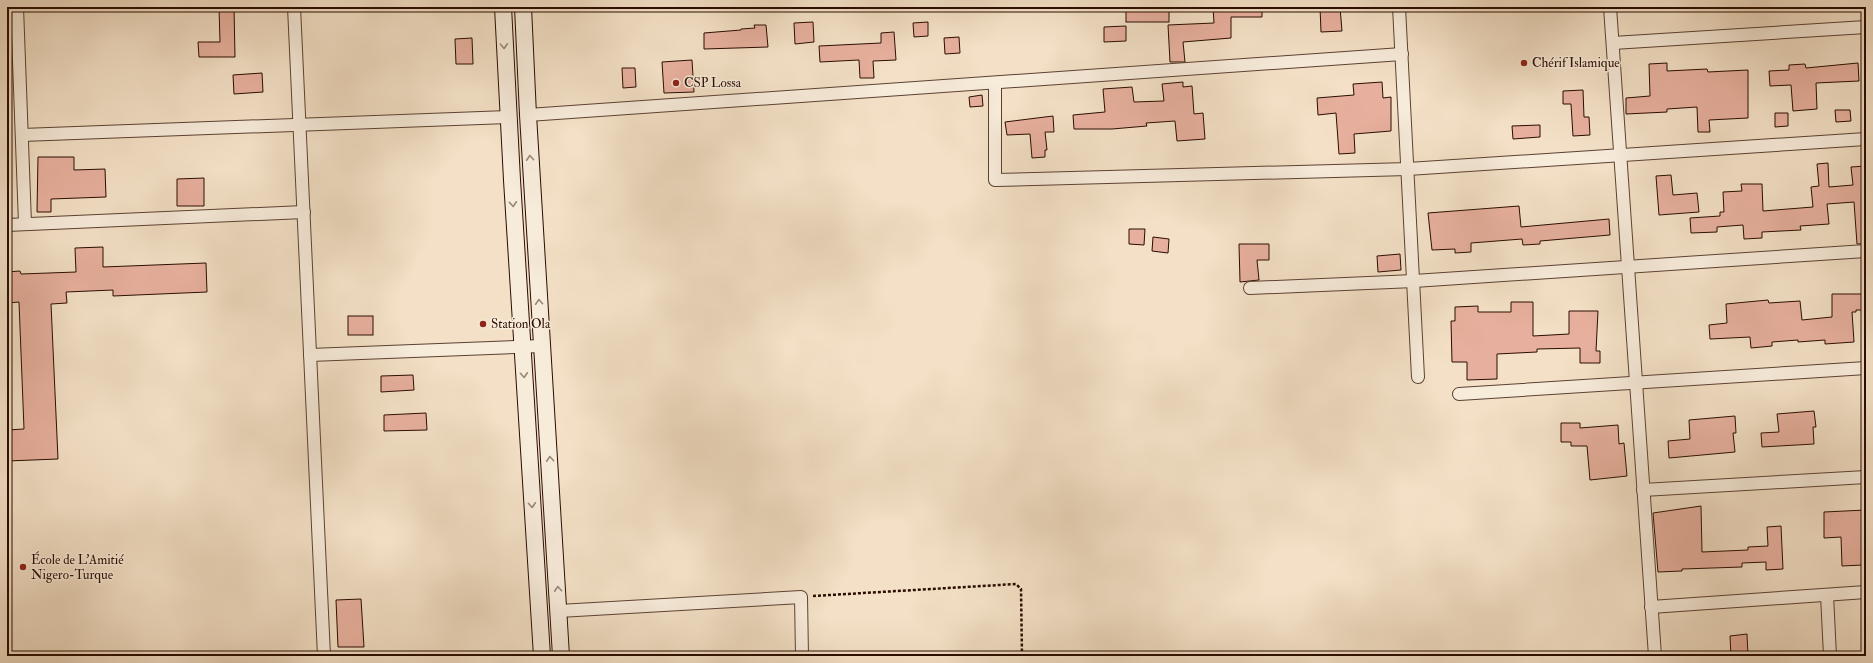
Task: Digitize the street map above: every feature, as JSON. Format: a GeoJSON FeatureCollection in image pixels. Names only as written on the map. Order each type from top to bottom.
{"type":"FeatureCollection","features":[{"type":"Feature","properties":{"kind":"main road"},"geometry":{"type":"LineString","coordinates":[[503,7],[508,117],[542,656]]}},
{"type":"Feature","properties":{"kind":"main road"},"geometry":{"type":"LineString","coordinates":[[522,7],[561,656]]}},
{"type":"Feature","properties":{"kind":"main road"},"geometry":{"type":"LineString","coordinates":[[512,180],[532,178]]}},
{"type":"Feature","properties":{"kind":"street"},"geometry":{"type":"LineString","coordinates":[[17,7],[25,224]]}},
{"type":"Feature","properties":{"kind":"street"},"geometry":{"type":"LineString","coordinates":[[294,7],[324,656]]}},
{"type":"Feature","properties":{"kind":"street"},"geometry":{"type":"LineString","coordinates":[[1399,7],[1418,377]]}},
{"type":"Feature","properties":{"kind":"street"},"geometry":{"type":"LineString","coordinates":[[1610,7],[1655,656]]}},
{"type":"Feature","properties":{"kind":"street"},"geometry":{"type":"LineString","coordinates":[[1613,43],[1866,27]]}},
{"type":"Feature","properties":{"kind":"street"},"geometry":{"type":"LineString","coordinates":[[528,115],[1402,54]]}},
{"type":"Feature","properties":{"kind":"street"},"geometry":{"type":"LineString","coordinates":[[995,83],[995,180],[1408,169],[1866,139]]}},
{"type":"Feature","properties":{"kind":"street"},"geometry":{"type":"LineString","coordinates":[[22,135],[508,117]]}},
{"type":"Feature","properties":{"kind":"street"},"geometry":{"type":"LineString","coordinates":[[7,224],[304,212]]}},
{"type":"Feature","properties":{"kind":"street"},"geometry":{"type":"LineString","coordinates":[[1250,288],[1414,281],[1628,268],[1866,251]]}},
{"type":"Feature","properties":{"kind":"street"},"geometry":{"type":"LineString","coordinates":[[310,355],[542,346]]}},
{"type":"Feature","properties":{"kind":"street"},"geometry":{"type":"LineString","coordinates":[[1459,394],[1866,368]]}},
{"type":"Feature","properties":{"kind":"street"},"geometry":{"type":"LineString","coordinates":[[1643,490],[1866,477]]}},
{"type":"Feature","properties":{"kind":"street"},"geometry":{"type":"LineString","coordinates":[[1651,607],[1866,592]]}},
{"type":"Feature","properties":{"kind":"street"},"geometry":{"type":"LineString","coordinates":[[1827,595],[1830,656]]}},
{"type":"Feature","properties":{"kind":"street"},"geometry":{"type":"LineString","coordinates":[[559,611],[801,597],[802,656]]}},
{"type":"Feature","properties":{"kind":"path"},"geometry":{"type":"LineString","coordinates":[[801,597],[1016,584],[1021,589],[1022,656]]}},
{"type":"Feature","properties":{"kind":"building"},"geometry":{"type":"Polygon","coordinates":[[[219,7],[234,7],[235,57],[199,57],[198,42],[220,42],[219,7]]]}},
{"type":"Feature","properties":{"kind":"building"},"geometry":{"type":"Polygon","coordinates":[[[1126,7],[1169,7],[1169,22],[1126,22],[1126,7]]]}},
{"type":"Feature","properties":{"kind":"building"},"geometry":{"type":"Polygon","coordinates":[[[1213,7],[1262,7],[1262,17],[1231,17],[1231,38],[1183,42],[1185,62],[1170,62],[1168,25],[1214,23],[1213,7]]]}},
{"type":"Feature","properties":{"kind":"building"},"geometry":{"type":"Polygon","coordinates":[[[1320,7],[1340,7],[1342,31],[1321,32],[1320,7]]]}},
{"type":"Feature","properties":{"kind":"building"},"geometry":{"type":"Polygon","coordinates":[[[813,22],[814,42],[795,44],[794,23],[813,22]]]}},
{"type":"Feature","properties":{"kind":"building"},"geometry":{"type":"Polygon","coordinates":[[[928,22],[928,36],[914,37],[913,23],[928,22]]]}},
{"type":"Feature","properties":{"kind":"building"},"geometry":{"type":"Polygon","coordinates":[[[754,25],[766,25],[768,47],[704,49],[704,33],[755,28],[754,25]]]}},
{"type":"Feature","properties":{"kind":"building"},"geometry":{"type":"Polygon","coordinates":[[[1126,26],[1126,41],[1104,42],[1104,27],[1126,26]]]}},
{"type":"Feature","properties":{"kind":"building"},"geometry":{"type":"Polygon","coordinates":[[[894,32],[896,60],[873,61],[874,78],[860,78],[859,60],[820,62],[819,46],[881,43],[881,33],[894,32]]]}},
{"type":"Feature","properties":{"kind":"building"},"geometry":{"type":"Polygon","coordinates":[[[959,37],[960,53],[945,54],[944,38],[959,37]]]}},
{"type":"Feature","properties":{"kind":"building"},"geometry":{"type":"Polygon","coordinates":[[[472,38],[473,64],[456,64],[455,39],[472,38]]]}},
{"type":"Feature","properties":{"kind":"building"},"geometry":{"type":"Polygon","coordinates":[[[692,60],[694,92],[664,93],[662,62],[692,60]]]}},
{"type":"Feature","properties":{"kind":"building"},"geometry":{"type":"Polygon","coordinates":[[[1667,63],[1667,71],[1707,69],[1708,72],[1748,70],[1748,118],[1709,120],[1710,132],[1698,132],[1697,107],[1667,109],[1667,112],[1626,114],[1626,98],[1650,96],[1649,64],[1667,63]]]}},
{"type":"Feature","properties":{"kind":"building"},"geometry":{"type":"Polygon","coordinates":[[[1858,63],[1859,81],[1816,83],[1817,109],[1793,111],[1791,85],[1770,86],[1769,71],[1789,70],[1789,65],[1805,64],[1806,68],[1858,63]]]}},
{"type":"Feature","properties":{"kind":"building"},"geometry":{"type":"Polygon","coordinates":[[[622,68],[635,68],[636,87],[623,88],[622,68]]]}},
{"type":"Feature","properties":{"kind":"building"},"geometry":{"type":"Polygon","coordinates":[[[262,73],[263,92],[234,94],[233,75],[262,73]]]}},
{"type":"Feature","properties":{"kind":"building"},"geometry":{"type":"Polygon","coordinates":[[[1183,82],[1183,87],[1192,86],[1194,114],[1203,113],[1205,139],[1177,141],[1175,121],[1146,123],[1147,126],[1112,129],[1074,129],[1073,115],[1105,112],[1103,89],[1132,87],[1134,102],[1164,101],[1162,84],[1183,82]]]}},
{"type":"Feature","properties":{"kind":"building"},"geometry":{"type":"Polygon","coordinates":[[[1382,82],[1383,98],[1391,97],[1391,131],[1354,134],[1355,153],[1339,154],[1336,113],[1318,115],[1317,98],[1354,95],[1353,84],[1382,82]]]}},
{"type":"Feature","properties":{"kind":"building"},"geometry":{"type":"Polygon","coordinates":[[[1583,90],[1584,117],[1589,117],[1590,135],[1573,136],[1571,104],[1563,104],[1563,91],[1583,90]]]}},
{"type":"Feature","properties":{"kind":"building"},"geometry":{"type":"Polygon","coordinates":[[[982,95],[983,106],[970,107],[969,97],[982,95]]]}},
{"type":"Feature","properties":{"kind":"building"},"geometry":{"type":"Polygon","coordinates":[[[1835,110],[1850,110],[1851,121],[1836,122],[1835,110]]]}},
{"type":"Feature","properties":{"kind":"building"},"geometry":{"type":"Polygon","coordinates":[[[1775,113],[1788,113],[1788,126],[1775,127],[1775,113]]]}},
{"type":"Feature","properties":{"kind":"building"},"geometry":{"type":"Polygon","coordinates":[[[1053,116],[1054,132],[1045,132],[1047,150],[1045,150],[1045,157],[1032,158],[1030,134],[1007,135],[1005,122],[1053,116]]]}},
{"type":"Feature","properties":{"kind":"building"},"geometry":{"type":"Polygon","coordinates":[[[1540,125],[1540,137],[1513,139],[1512,126],[1540,125]]]}},
{"type":"Feature","properties":{"kind":"building"},"geometry":{"type":"Polygon","coordinates":[[[38,157],[74,157],[74,170],[105,169],[106,197],[51,199],[51,212],[37,212],[38,157]]]}},
{"type":"Feature","properties":{"kind":"building"},"geometry":{"type":"Polygon","coordinates":[[[1828,163],[1829,187],[1853,185],[1851,167],[1866,166],[1866,244],[1857,244],[1854,202],[1827,204],[1829,224],[1800,226],[1801,230],[1762,232],[1762,238],[1744,239],[1743,225],[1717,227],[1717,232],[1691,233],[1690,218],[1720,216],[1720,212],[1724,212],[1723,192],[1742,191],[1741,184],[1762,184],[1763,211],[1813,207],[1811,187],[1819,186],[1817,164],[1828,163]]]}},
{"type":"Feature","properties":{"kind":"building"},"geometry":{"type":"Polygon","coordinates":[[[1671,175],[1673,195],[1697,193],[1699,212],[1659,215],[1656,176],[1671,175]]]}},
{"type":"Feature","properties":{"kind":"building"},"geometry":{"type":"Polygon","coordinates":[[[204,178],[204,206],[177,206],[177,179],[204,178]]]}},
{"type":"Feature","properties":{"kind":"building"},"geometry":{"type":"Polygon","coordinates":[[[1519,206],[1521,227],[1609,219],[1610,235],[1540,241],[1540,244],[1523,245],[1522,239],[1471,243],[1471,252],[1455,253],[1455,249],[1432,250],[1428,213],[1519,206]]]}},
{"type":"Feature","properties":{"kind":"building"},"geometry":{"type":"Polygon","coordinates":[[[1129,229],[1145,229],[1144,245],[1129,244],[1129,229]]]}},
{"type":"Feature","properties":{"kind":"building"},"geometry":{"type":"Polygon","coordinates":[[[1153,237],[1169,239],[1168,253],[1152,251],[1153,237]]]}},
{"type":"Feature","properties":{"kind":"building"},"geometry":{"type":"Polygon","coordinates":[[[1239,244],[1269,244],[1269,260],[1257,260],[1259,280],[1240,282],[1239,244]]]}},
{"type":"Feature","properties":{"kind":"building"},"geometry":{"type":"Polygon","coordinates":[[[103,247],[103,267],[206,263],[207,292],[113,296],[113,290],[66,292],[67,303],[51,304],[58,459],[7,461],[7,430],[24,429],[19,302],[7,303],[7,272],[20,271],[21,274],[76,272],[75,248],[103,247]]]}},
{"type":"Feature","properties":{"kind":"building"},"geometry":{"type":"Polygon","coordinates":[[[1400,254],[1401,270],[1378,272],[1377,256],[1400,254]]]}},
{"type":"Feature","properties":{"kind":"building"},"geometry":{"type":"Polygon","coordinates":[[[1832,294],[1866,294],[1866,310],[1856,310],[1856,312],[1852,312],[1854,342],[1825,344],[1825,340],[1798,342],[1798,340],[1772,342],[1772,346],[1751,348],[1750,337],[1710,339],[1709,325],[1727,323],[1726,304],[1768,300],[1769,303],[1800,301],[1802,320],[1832,317],[1832,294]]]}},
{"type":"Feature","properties":{"kind":"building"},"geometry":{"type":"Polygon","coordinates":[[[1511,302],[1533,302],[1533,336],[1569,334],[1569,311],[1598,311],[1596,351],[1600,351],[1600,363],[1580,363],[1580,348],[1537,349],[1537,352],[1497,354],[1497,379],[1467,380],[1467,362],[1452,362],[1451,321],[1455,321],[1455,307],[1478,306],[1478,312],[1511,312],[1511,302]]]}},
{"type":"Feature","properties":{"kind":"building"},"geometry":{"type":"Polygon","coordinates":[[[348,316],[373,316],[373,335],[348,335],[348,316]]]}},
{"type":"Feature","properties":{"kind":"building"},"geometry":{"type":"Polygon","coordinates":[[[413,375],[414,390],[381,392],[381,376],[413,375]]]}},
{"type":"Feature","properties":{"kind":"building"},"geometry":{"type":"Polygon","coordinates":[[[1814,411],[1816,427],[1813,427],[1814,444],[1762,447],[1761,433],[1779,432],[1777,414],[1814,411]]]}},
{"type":"Feature","properties":{"kind":"building"},"geometry":{"type":"Polygon","coordinates":[[[426,413],[427,430],[384,431],[384,415],[426,413]]]}},
{"type":"Feature","properties":{"kind":"building"},"geometry":{"type":"Polygon","coordinates":[[[1735,416],[1736,433],[1733,433],[1735,452],[1669,458],[1668,441],[1690,439],[1689,420],[1735,416]]]}},
{"type":"Feature","properties":{"kind":"building"},"geometry":{"type":"Polygon","coordinates":[[[1561,423],[1580,423],[1580,428],[1618,425],[1619,444],[1624,443],[1627,476],[1590,480],[1587,446],[1571,446],[1571,442],[1561,442],[1561,423]]]}},
{"type":"Feature","properties":{"kind":"building"},"geometry":{"type":"Polygon","coordinates":[[[1701,506],[1702,552],[1748,550],[1748,547],[1768,546],[1767,527],[1781,526],[1783,569],[1766,570],[1766,562],[1742,563],[1742,567],[1682,569],[1682,571],[1658,572],[1653,513],[1701,506]]]}},
{"type":"Feature","properties":{"kind":"building"},"geometry":{"type":"Polygon","coordinates":[[[1866,510],[1866,534],[1862,534],[1863,565],[1842,566],[1841,537],[1824,538],[1824,512],[1866,510]]]}},
{"type":"Feature","properties":{"kind":"building"},"geometry":{"type":"Polygon","coordinates":[[[361,599],[364,647],[338,647],[336,600],[361,599]]]}},
{"type":"Feature","properties":{"kind":"building"},"geometry":{"type":"Polygon","coordinates":[[[1747,634],[1748,656],[1731,656],[1730,636],[1747,634]]]}},
{"type":"Feature","properties":{"kind":"place","name":"Chérif Islamique"},"geometry":{"type":"Point","coordinates":[1524,63]}},
{"type":"Feature","properties":{"kind":"place","name":"CSP Lossa"},"geometry":{"type":"Point","coordinates":[676,83]}},
{"type":"Feature","properties":{"kind":"place","name":"Station Ola"},"geometry":{"type":"Point","coordinates":[483,324]}},
{"type":"Feature","properties":{"kind":"place","name":"École de L'Amitié Nigero-Turque"},"geometry":{"type":"Point","coordinates":[23,567]}}]}
